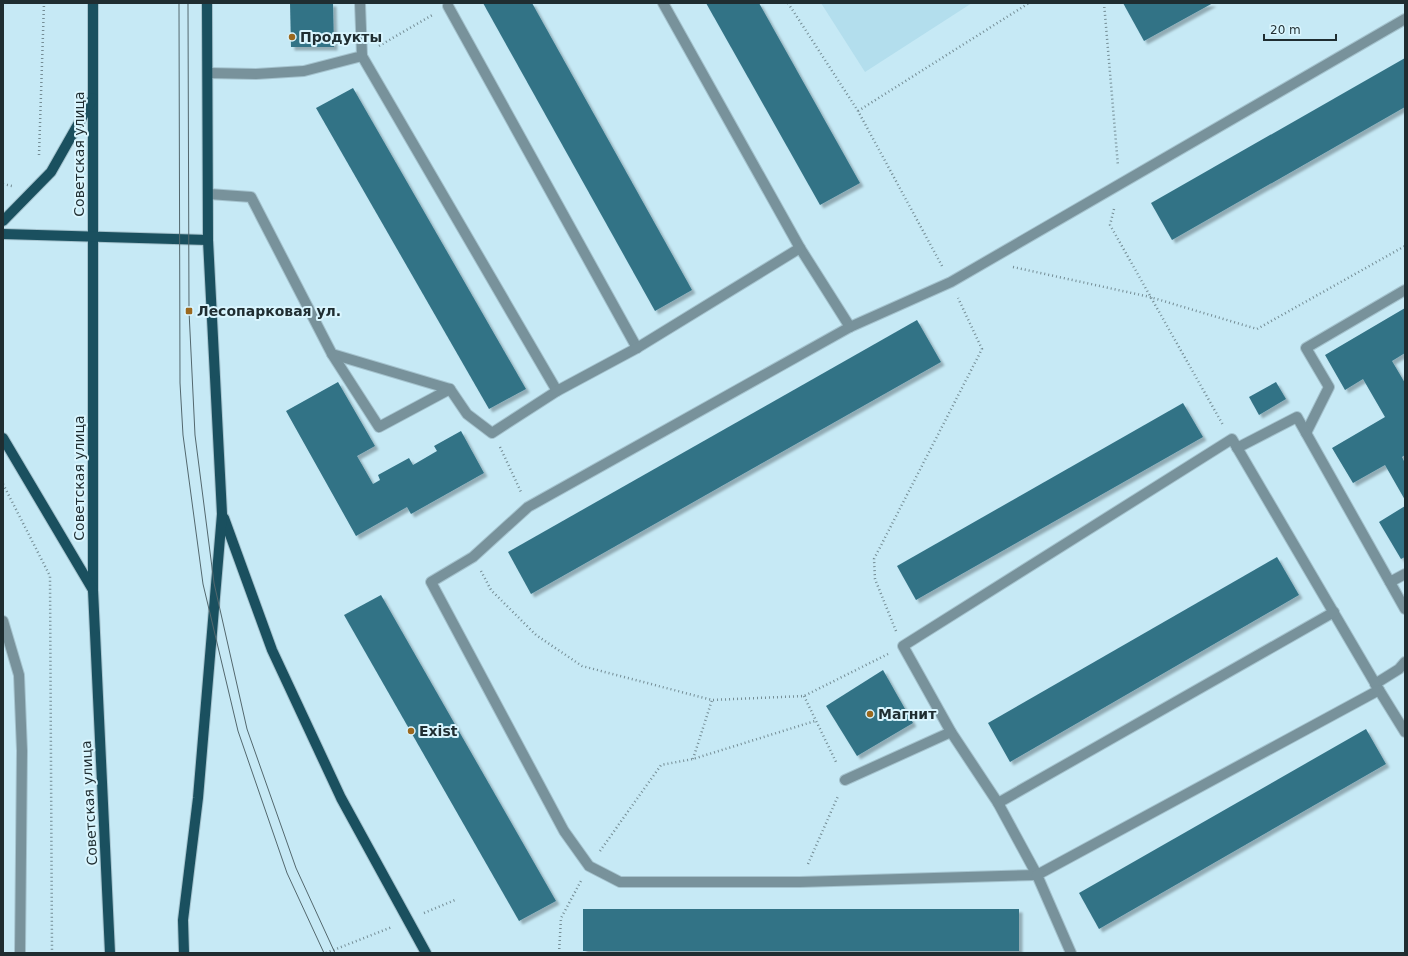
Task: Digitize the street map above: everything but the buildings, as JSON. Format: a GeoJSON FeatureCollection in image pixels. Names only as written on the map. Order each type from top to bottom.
{"type":"FeatureCollection","features":[{"type":"Feature","properties":{"kind":"main road","name":"Советская улица"},"geometry":{"type":"LineString","coordinates":[[93,3],[93,590],[110,953]]}},
{"type":"Feature","properties":{"kind":"main road"},"geometry":{"type":"LineString","coordinates":[[184,953],[183,920],[198,798],[222,514],[208,240],[207,3]]}},
{"type":"Feature","properties":{"kind":"main road"},"geometry":{"type":"LineString","coordinates":[[3,221],[51,172],[94,98]]}},
{"type":"Feature","properties":{"kind":"main road"},"geometry":{"type":"LineString","coordinates":[[3,234],[93,235],[208,240]]}},
{"type":"Feature","properties":{"kind":"main road"},"geometry":{"type":"LineString","coordinates":[[3,438],[93,590]]}},
{"type":"Feature","properties":{"kind":"main road"},"geometry":{"type":"LineString","coordinates":[[222,514],[276,657],[341,798],[426,953]]}},
{"type":"Feature","properties":{"kind":"street"},"geometry":{"type":"LineString","coordinates":[[360,3],[362,56],[557,391]]}},
{"type":"Feature","properties":{"kind":"street"},"geometry":{"type":"LineString","coordinates":[[663,3],[800,248],[850,327]]}},
{"type":"Feature","properties":{"kind":"street"},"geometry":{"type":"LineString","coordinates":[[448,6],[637,348]]}},
{"type":"Feature","properties":{"kind":"street"},"geometry":{"type":"LineString","coordinates":[[1405,18],[951,282],[850,327],[528,507],[473,557],[431,582],[564,831],[589,866],[620,882],[800,882],[1037,875],[1377,687],[1399,669],[1405,662]]}},
{"type":"Feature","properties":{"kind":"street"},"geometry":{"type":"LineString","coordinates":[[208,73],[256,74],[304,71],[362,56]]}},
{"type":"Feature","properties":{"kind":"street"},"geometry":{"type":"LineString","coordinates":[[209,194],[251,197],[332,354],[380,427],[450,389]]}},
{"type":"Feature","properties":{"kind":"street"},"geometry":{"type":"LineString","coordinates":[[332,354],[450,389],[467,414],[492,433],[557,391],[637,348],[800,248]]}},
{"type":"Feature","properties":{"kind":"street"},"geometry":{"type":"LineString","coordinates":[[1306,433],[1329,387],[1306,348],[1405,290]]}},
{"type":"Feature","properties":{"kind":"street"},"geometry":{"type":"LineString","coordinates":[[1071,953],[1037,875],[998,803],[951,732],[903,646],[1234,444],[1297,417],[1405,608]]}},
{"type":"Feature","properties":{"kind":"street"},"geometry":{"type":"LineString","coordinates":[[1234,444],[1405,732]]}},
{"type":"Feature","properties":{"kind":"street"},"geometry":{"type":"LineString","coordinates":[[1390,582],[1405,574]]}},
{"type":"Feature","properties":{"kind":"street"},"geometry":{"type":"LineString","coordinates":[[998,803],[1334,612]]}},
{"type":"Feature","properties":{"kind":"street"},"geometry":{"type":"LineString","coordinates":[[3,621],[19,675],[22,750],[20,953]]}},
{"type":"Feature","properties":{"kind":"street"},"geometry":{"type":"LineString","coordinates":[[845,780],[951,732]]}},
{"type":"Feature","properties":{"kind":"path"},"geometry":{"type":"LineString","coordinates":[[39,157],[44,3]]}},
{"type":"Feature","properties":{"kind":"path"},"geometry":{"type":"LineString","coordinates":[[473,557],[490,590],[536,635],[582,666],[712,700],[804,696],[903,646],[875,579],[874,559],[982,349],[951,282],[858,111],[788,3]]}},
{"type":"Feature","properties":{"kind":"path"},"geometry":{"type":"LineString","coordinates":[[858,111],[1029,3]]}},
{"type":"Feature","properties":{"kind":"path"},"geometry":{"type":"LineString","coordinates":[[1104,3],[1120,184],[1110,225],[1234,444]]}},
{"type":"Feature","properties":{"kind":"path"},"geometry":{"type":"LineString","coordinates":[[362,56],[448,6]]}},
{"type":"Feature","properties":{"kind":"path"},"geometry":{"type":"LineString","coordinates":[[987,261],[1150,296],[1257,328],[1405,246]]}},
{"type":"Feature","properties":{"kind":"path"},"geometry":{"type":"LineString","coordinates":[[492,433],[528,507]]}},
{"type":"Feature","properties":{"kind":"path"},"geometry":{"type":"LineString","coordinates":[[3,484],[50,576],[52,953]]}},
{"type":"Feature","properties":{"kind":"path"},"geometry":{"type":"LineString","coordinates":[[800,882],[845,780],[804,696]]}},
{"type":"Feature","properties":{"kind":"path"},"geometry":{"type":"LineString","coordinates":[[692,759],[712,700]]}},
{"type":"Feature","properties":{"kind":"path"},"geometry":{"type":"LineString","coordinates":[[559,953],[561,918],[589,866],[661,765],[692,759],[815,721]]}},
{"type":"Feature","properties":{"kind":"shaded area"},"geometry":{"type":"Polygon","coordinates":[[[821,3],[972,3],[865,72],[821,3]]]}},
{"type":"Feature","properties":{"kind":"tram line"},"geometry":{"type":"LineString","coordinates":[[179,3],[180,383],[183,435],[203,584],[238,731],[287,873],[324,953]]}},
{"type":"Feature","properties":{"kind":"tram line"},"geometry":{"type":"LineString","coordinates":[[188,3],[189,311],[195,435],[214,583],[247,729],[296,868],[335,953]]}},
{"type":"Feature","properties":{"kind":"place","name":"Продукты"},"geometry":{"type":"Point","coordinates":[292,37]}},
{"type":"Feature","properties":{"kind":"place","name":"Лесопарковая ул."},"geometry":{"type":"Point","coordinates":[189,311]}},
{"type":"Feature","properties":{"kind":"place","name":"Магнит"},"geometry":{"type":"Point","coordinates":[870,714]}},
{"type":"Feature","properties":{"kind":"place","name":"Exist"},"geometry":{"type":"Point","coordinates":[411,731]}}]}
